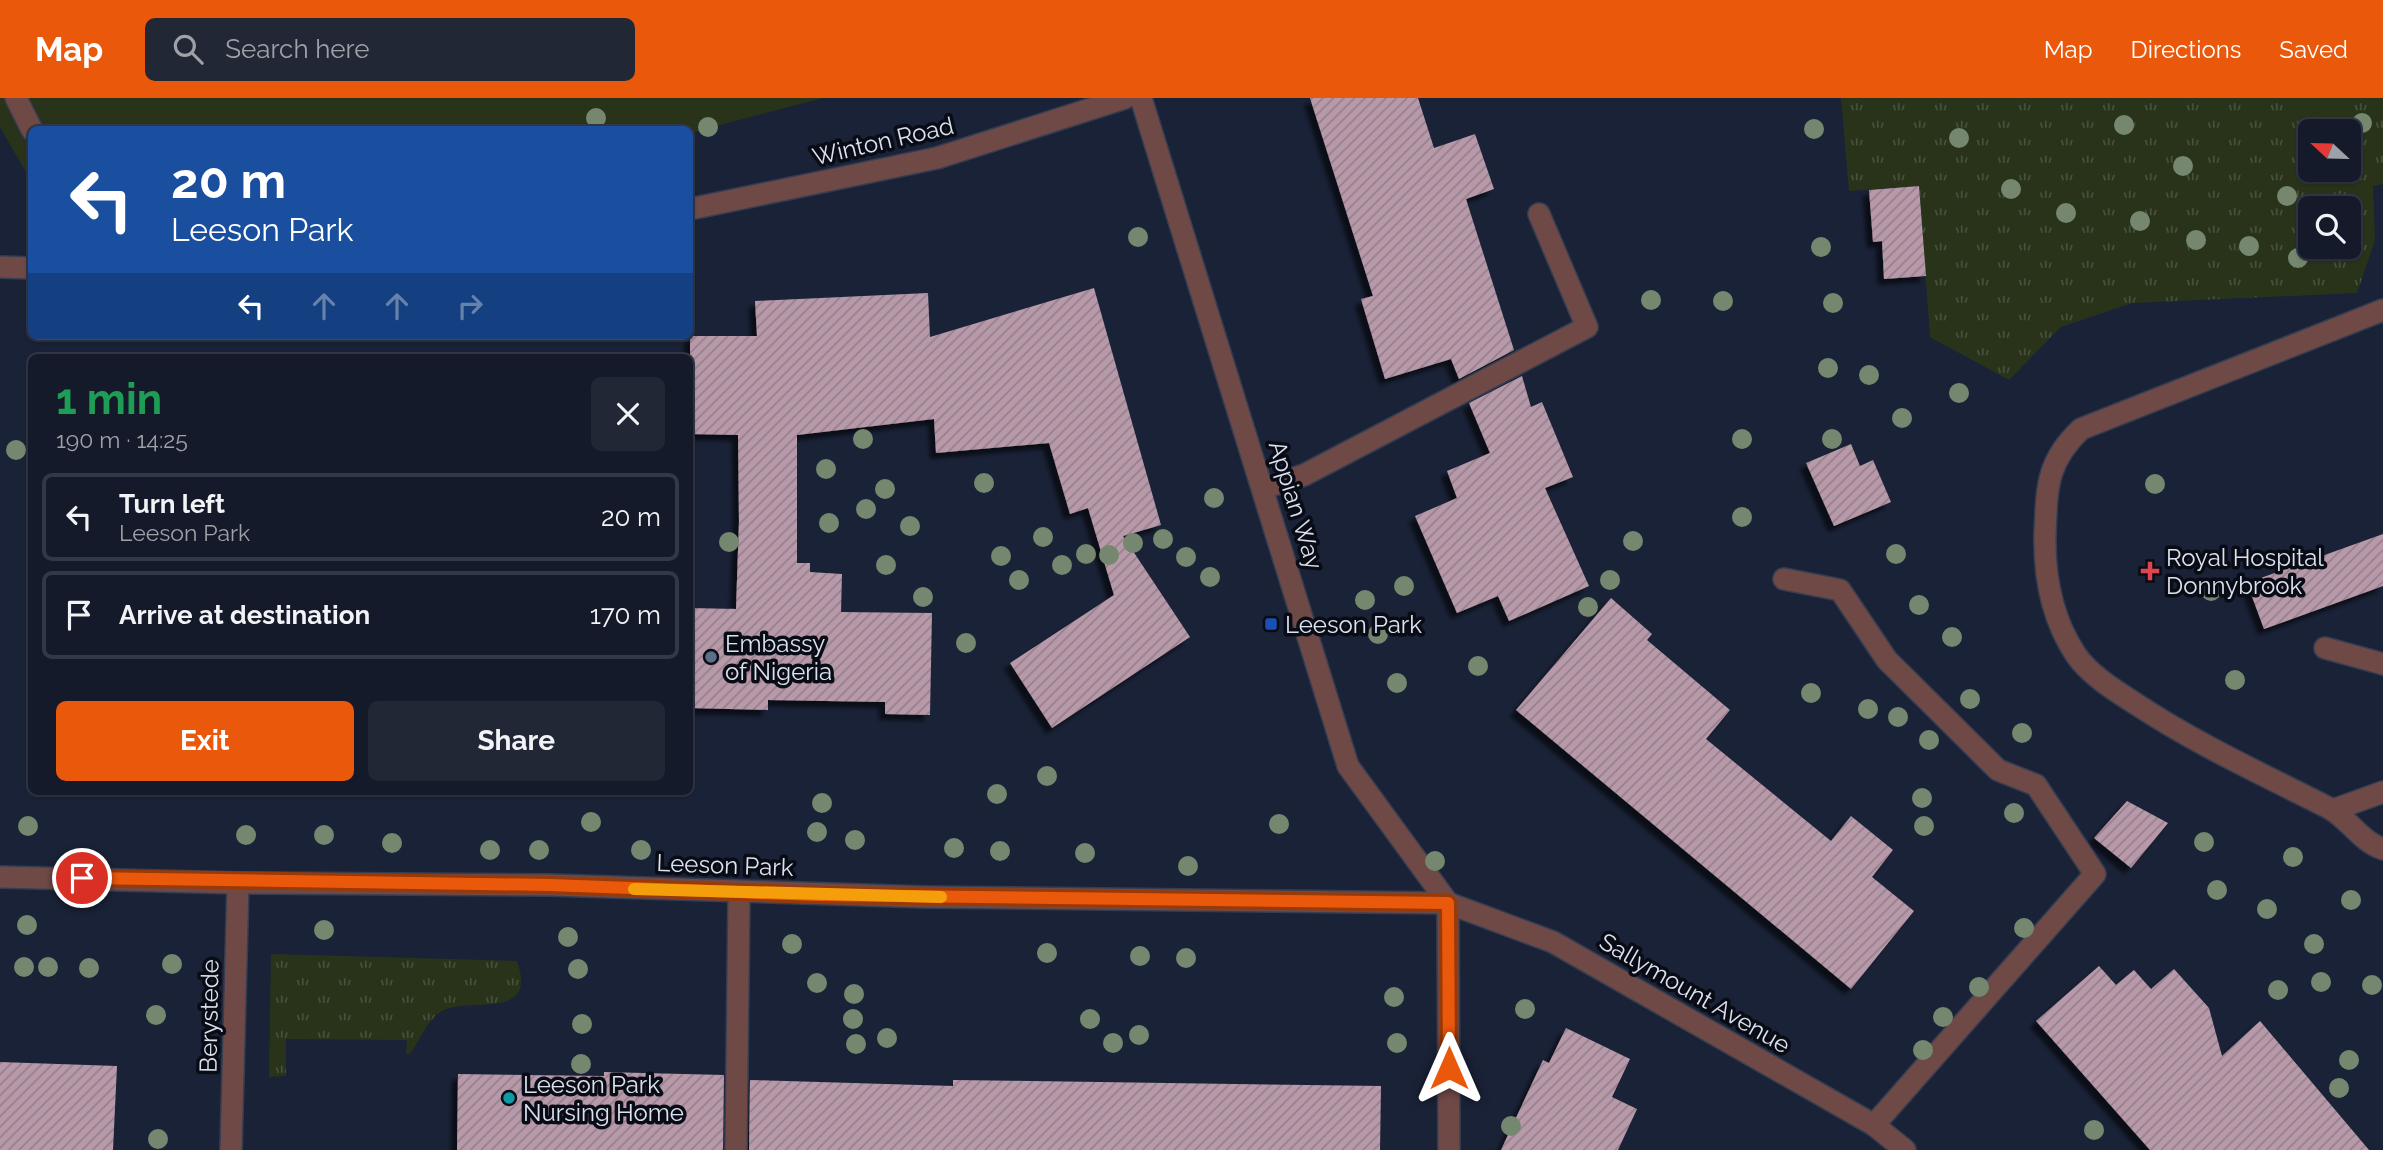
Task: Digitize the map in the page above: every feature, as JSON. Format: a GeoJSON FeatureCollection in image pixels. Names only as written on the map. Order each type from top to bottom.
{"type":"FeatureCollection","features":[{"type":"Feature","properties":{"kind":"street"},"geometry":{"type":"LineString","coordinates":[[16,98],[30,126]]}},
{"type":"Feature","properties":{"kind":"street","name":"Winton Road"},"geometry":{"type":"LineString","coordinates":[[693,208],[937,158],[1125,98]]}},
{"type":"Feature","properties":{"kind":"street","name":"Appian Way"},"geometry":{"type":"LineString","coordinates":[[1141,98],[1348,766],[1448,903]]}},
{"type":"Feature","properties":{"kind":"street"},"geometry":{"type":"LineString","coordinates":[[1264,488],[1304,475],[1587,327],[1539,214]]}},
{"type":"Feature","properties":{"kind":"street"},"geometry":{"type":"LineString","coordinates":[[0,267],[28,268]]}},
{"type":"Feature","properties":{"kind":"street"},"geometry":{"type":"LineString","coordinates":[[2383,310],[2081,429],[2062,447],[2052,468],[2046,506],[2045,550],[2049,594],[2061,629],[2078,658],[2112,688],[2162,722],[2236,764],[2333,810],[2370,844],[2383,849]]}},
{"type":"Feature","properties":{"kind":"street"},"geometry":{"type":"LineString","coordinates":[[1784,579],[1840,590],[1887,660],[1998,770],[2036,785],[2095,874],[1874,1125]]}},
{"type":"Feature","properties":{"kind":"street"},"geometry":{"type":"LineString","coordinates":[[2325,648],[2383,664]]}},
{"type":"Feature","properties":{"kind":"street"},"geometry":{"type":"LineString","coordinates":[[2333,810],[2383,792]]}},
{"type":"Feature","properties":{"kind":"street","name":"Leeson Park"},"geometry":{"type":"LineString","coordinates":[[0,877],[238,883],[550,885],[739,893],[1448,903]]}},
{"type":"Feature","properties":{"kind":"street","name":"Berystede"},"geometry":{"type":"LineString","coordinates":[[231,1150],[238,883]]}},
{"type":"Feature","properties":{"kind":"street"},"geometry":{"type":"LineString","coordinates":[[736,1150],[739,893]]}},
{"type":"Feature","properties":{"kind":"street"},"geometry":{"type":"LineString","coordinates":[[1448,903],[1449,1150]]}},
{"type":"Feature","properties":{"kind":"street","name":"Sallymount Avenue"},"geometry":{"type":"LineString","coordinates":[[1448,903],[1553,942],[1874,1125],[1905,1150]]}},
{"type":"Feature","properties":{"kind":"green space"},"geometry":{"type":"Polygon","coordinates":[[[0,98],[823,98],[693,132],[693,126],[28,126],[28,176],[0,127],[0,98]]]}},
{"type":"Feature","properties":{"kind":"green space"},"geometry":{"type":"Polygon","coordinates":[[[1841,98],[2383,98],[2383,184],[2373,186],[2375,240],[2357,293],[2132,303],[2061,327],[2009,380],[1930,337],[1919,186],[1849,191],[1841,98]]]}},
{"type":"Feature","properties":{"kind":"green space"},"geometry":{"type":"Polygon","coordinates":[[[2308,98],[2356,98],[2314,114],[2308,98]]]}},
{"type":"Feature","properties":{"kind":"green space"},"geometry":{"type":"Polygon","coordinates":[[[271,954],[517,961],[521,980],[518,992],[511,999],[499,1003],[456,1007],[438,1013],[410,1054],[406,1054],[407,1040],[286,1039],[286,1076],[269,1077],[271,954]]]}},
{"type":"Feature","properties":{"kind":"building"},"geometry":{"type":"Polygon","coordinates":[[[1310,98],[1418,98],[1434,148],[1475,134],[1494,189],[1466,199],[1514,350],[1459,379],[1451,359],[1385,379],[1361,299],[1373,296],[1310,98]]]}},
{"type":"Feature","properties":{"kind":"building"},"geometry":{"type":"Polygon","coordinates":[[[1919,186],[1926,276],[1884,279],[1882,241],[1873,242],[1869,190],[1919,186]]]}},
{"type":"Feature","properties":{"kind":"building"},"geometry":{"type":"Polygon","coordinates":[[[1094,288],[1161,525],[1123,536],[1190,637],[1052,728],[1010,663],[1114,595],[1088,508],[1070,514],[1049,443],[936,453],[934,419],[797,435],[797,563],[810,563],[810,572],[842,574],[841,612],[932,613],[930,715],[885,714],[885,702],[768,700],[768,710],[693,708],[693,608],[736,609],[739,521],[738,435],[693,434],[693,354],[690,354],[690,340],[693,340],[693,336],[757,336],[755,301],[928,293],[930,337],[1094,288]]]}},
{"type":"Feature","properties":{"kind":"building"},"geometry":{"type":"Polygon","coordinates":[[[1522,376],[1531,407],[1542,402],[1573,477],[1545,488],[1589,586],[1509,621],[1498,596],[1457,613],[1415,516],[1457,498],[1447,471],[1490,453],[1469,403],[1522,376]]]}},
{"type":"Feature","properties":{"kind":"building"},"geometry":{"type":"Polygon","coordinates":[[[1851,444],[1860,466],[1873,460],[1891,502],[1834,526],[1806,463],[1851,444]]]}},
{"type":"Feature","properties":{"kind":"building"},"geometry":{"type":"Polygon","coordinates":[[[2383,534],[2383,586],[2264,629],[2247,583],[2383,534]]]}},
{"type":"Feature","properties":{"kind":"building"},"geometry":{"type":"Polygon","coordinates":[[[1611,598],[1652,634],[1647,640],[1730,710],[1706,739],[1831,841],[1851,816],[1893,850],[1872,877],[1914,911],[1851,989],[1516,710],[1611,598]]]}},
{"type":"Feature","properties":{"kind":"building"},"geometry":{"type":"Polygon","coordinates":[[[2127,801],[2168,823],[2131,868],[2094,838],[2127,801]]]}},
{"type":"Feature","properties":{"kind":"building"},"geometry":{"type":"Polygon","coordinates":[[[2099,966],[2116,985],[2134,970],[2151,989],[2174,969],[2209,1008],[2222,1056],[2260,1021],[2369,1150],[2150,1150],[2036,1021],[2099,966]]]}},
{"type":"Feature","properties":{"kind":"building"},"geometry":{"type":"Polygon","coordinates":[[[1566,1028],[1630,1059],[1612,1097],[1637,1109],[1618,1150],[1501,1150],[1543,1060],[1549,1063],[1566,1028]]]}},
{"type":"Feature","properties":{"kind":"building"},"geometry":{"type":"Polygon","coordinates":[[[0,1062],[117,1066],[113,1150],[0,1150],[0,1062]]]}},
{"type":"Feature","properties":{"kind":"building"},"geometry":{"type":"Polygon","coordinates":[[[604,1072],[724,1075],[723,1150],[457,1150],[458,1074],[604,1076],[604,1072]]]}},
{"type":"Feature","properties":{"kind":"building"},"geometry":{"type":"Polygon","coordinates":[[[750,1080],[953,1086],[953,1080],[1381,1086],[1380,1150],[749,1150],[750,1080]]]}},
{"type":"Feature","properties":{"kind":"slow traffic"},"geometry":{"type":"LineString","coordinates":[[634,889],[941,897]]}},
{"type":"Feature","properties":{"kind":"place","name":"Royal Hospital Donnybrook"},"geometry":{"type":"Point","coordinates":[2150,571]}},
{"type":"Feature","properties":{"kind":"place","name":"Leeson Park"},"geometry":{"type":"Point","coordinates":[1271,624]}},
{"type":"Feature","properties":{"kind":"place","name":"Embassy of Nigeria"},"geometry":{"type":"Point","coordinates":[711,657]}},
{"type":"Feature","properties":{"kind":"place","name":"Leeson Park Nursing Home"},"geometry":{"type":"Point","coordinates":[509,1098]}},
{"type":"Feature","properties":{"kind":"route"},"geometry":{"type":"LineString","coordinates":[[82,878],[238,883],[550,885],[819,895],[1448,903],[1449,1068]]}}]}
